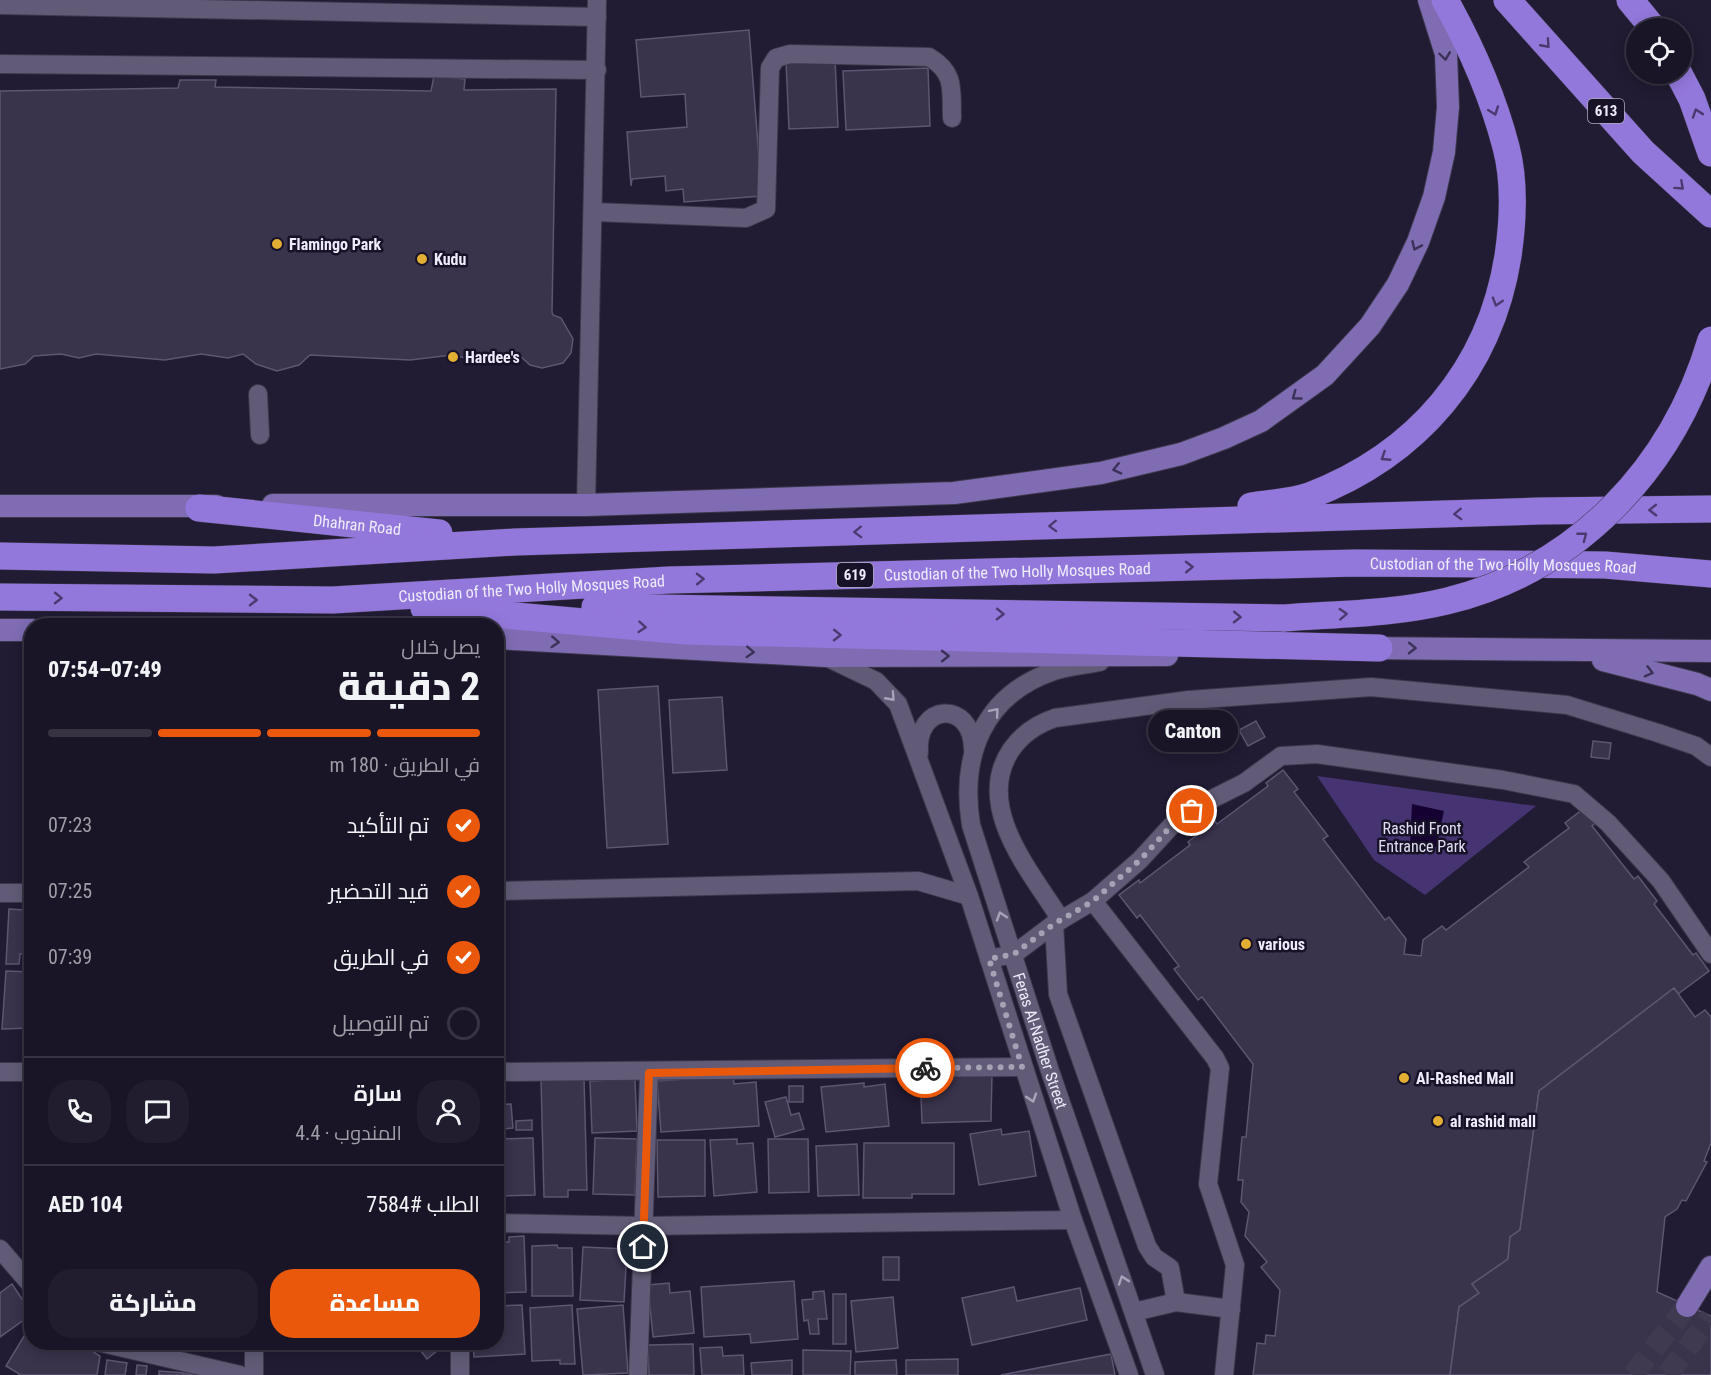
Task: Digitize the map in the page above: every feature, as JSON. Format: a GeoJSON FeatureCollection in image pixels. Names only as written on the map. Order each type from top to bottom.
{"type":"FeatureCollection","features":[{"type":"Feature","properties":{"kind":"highway"},"geometry":{"type":"LineString","coordinates":[[1085,525],[1223,511],[1307,497],[1359,473],[1396,449],[1433,415],[1464,376],[1484,340],[1502,286],[1512,230],[1511,194],[1507,148],[1483,81],[1445,0]]}},
{"type":"Feature","properties":{"kind":"highway","name":"613"},"geometry":{"type":"LineString","coordinates":[[1508,0],[1643,152],[1711,214]]}},
{"type":"Feature","properties":{"kind":"highway"},"geometry":{"type":"LineString","coordinates":[[1630,0],[1645,18]]}},
{"type":"Feature","properties":{"kind":"highway"},"geometry":{"type":"LineString","coordinates":[[1684,84],[1692,99],[1711,153]]}},
{"type":"Feature","properties":{"kind":"highway"},"geometry":{"type":"LineString","coordinates":[[333,600],[850,613],[1284,618],[1399,611],[1446,602],[1488,590],[1552,558],[1609,514],[1648,468],[1686,408],[1711,340]]}},
{"type":"Feature","properties":{"kind":"highway","name":"Dhahran Road"},"geometry":{"type":"LineString","coordinates":[[199,508],[515,542]]}},
{"type":"Feature","properties":{"kind":"highway"},"geometry":{"type":"LineString","coordinates":[[0,556],[214,560],[515,542],[1515,512],[1711,509]]}},
{"type":"Feature","properties":{"kind":"highway","name":"Custodian of the Two Holly Mosques Road"},"geometry":{"type":"LineString","coordinates":[[0,597],[333,600],[669,580],[1356,563],[1605,566],[1711,574]]}},
{"type":"Feature","properties":{"kind":"highway"},"geometry":{"type":"LineString","coordinates":[[333,600],[686,631],[1379,648]]}},
{"type":"Feature","properties":{"kind":"main road"},"geometry":{"type":"LineString","coordinates":[[0,506],[199,508],[229,505],[586,505],[954,493],[1112,470],[1181,454],[1261,421],[1325,375],[1370,326],[1398,284],[1418,243],[1434,197],[1444,152],[1448,107],[1446,54],[1429,0]]}},
{"type":"Feature","properties":{"kind":"main road"},"geometry":{"type":"LineString","coordinates":[[0,630],[24,630]]}},
{"type":"Feature","properties":{"kind":"main road"},"geometry":{"type":"LineString","coordinates":[[504,639],[825,656],[1130,656],[1379,648],[1572,652],[1711,651]]}},
{"type":"Feature","properties":{"kind":"main road"},"geometry":{"type":"LineString","coordinates":[[1572,652],[1697,684],[1711,690]]}},
{"type":"Feature","properties":{"kind":"main road"},"geometry":{"type":"LineString","coordinates":[[1687,1306],[1711,1267]]}},
{"type":"Feature","properties":{"kind":"street"},"geometry":{"type":"LineString","coordinates":[[0,5],[597,9],[586,505]]}},
{"type":"Feature","properties":{"kind":"street"},"geometry":{"type":"LineString","coordinates":[[594,212],[746,218],[766,209],[770,68],[776,58],[790,54],[929,57],[941,64],[950,76],[952,118]]}},
{"type":"Feature","properties":{"kind":"street"},"geometry":{"type":"LineString","coordinates":[[0,64],[597,70]]}},
{"type":"Feature","properties":{"kind":"street"},"geometry":{"type":"LineString","coordinates":[[258,394],[261,435]]}},
{"type":"Feature","properties":{"kind":"street","name":"Feras Al-Nadher Street"},"geometry":{"type":"LineString","coordinates":[[825,656],[876,681],[898,704],[969,896],[1073,1220],[1129,1375]]}},
{"type":"Feature","properties":{"kind":"street","name":"Feras Al-Nadher Street"},"geometry":{"type":"LineString","coordinates":[[1130,656],[1055,670],[1015,691],[982,728],[973,749],[967,781],[971,825],[1050,1071],[1155,1375]]}},
{"type":"Feature","properties":{"kind":"street"},"geometry":{"type":"LineString","coordinates":[[1176,1302],[1170,1268],[1154,1257],[1147,1246],[1058,994],[1058,922],[1007,832],[999,795],[1004,761],[1015,745],[1040,723],[1055,718],[1189,700],[1371,687],[1567,705],[1696,746],[1711,757]]}},
{"type":"Feature","properties":{"kind":"street"},"geometry":{"type":"LineString","coordinates":[[919,757],[919,732],[924,723],[942,714],[952,714],[964,719],[973,736],[973,749]]}},
{"type":"Feature","properties":{"kind":"street"},"geometry":{"type":"LineString","coordinates":[[989,959],[1014,954],[1058,922],[1093,901],[1140,860],[1173,824],[1212,799],[1244,783],[1281,756],[1317,754],[1503,780],[1574,794],[1608,823],[1661,881],[1711,954]]}},
{"type":"Feature","properties":{"kind":"street"},"geometry":{"type":"LineString","coordinates":[[504,891],[918,881],[969,896]]}},
{"type":"Feature","properties":{"kind":"street"},"geometry":{"type":"LineString","coordinates":[[0,893],[24,892]]}},
{"type":"Feature","properties":{"kind":"street"},"geometry":{"type":"LineString","coordinates":[[1093,901],[1218,1063],[1220,1074],[1208,1184],[1234,1265],[1224,1375]]}},
{"type":"Feature","properties":{"kind":"street"},"geometry":{"type":"LineString","coordinates":[[504,1072],[649,1073],[1022,1067]]}},
{"type":"Feature","properties":{"kind":"street"},"geometry":{"type":"LineString","coordinates":[[0,1072],[24,1072]]}},
{"type":"Feature","properties":{"kind":"street"},"geometry":{"type":"LineString","coordinates":[[638,1375],[649,1073]]}},
{"type":"Feature","properties":{"kind":"street"},"geometry":{"type":"LineString","coordinates":[[504,1223],[643,1226],[1073,1220]]}},
{"type":"Feature","properties":{"kind":"street"},"geometry":{"type":"LineString","coordinates":[[0,1250],[24,1277]]}},
{"type":"Feature","properties":{"kind":"street"},"geometry":{"type":"LineString","coordinates":[[1134,1312],[1176,1302],[1231,1309]]}},
{"type":"Feature","properties":{"kind":"street"},"geometry":{"type":"LineString","coordinates":[[132,1350],[240,1375]]}},
{"type":"Feature","properties":{"kind":"street"},"geometry":{"type":"LineString","coordinates":[[254,1350],[254,1375]]}},
{"type":"Feature","properties":{"kind":"street"},"geometry":{"type":"LineString","coordinates":[[460,1350],[460,1375]]}},
{"type":"Feature","properties":{"kind":"green space","name":"Rashid Front Entrance Park"},"geometry":{"type":"Polygon","coordinates":[[[1317,776],[1536,806],[1425,895],[1374,860],[1317,776]]]}},
{"type":"Feature","properties":{"kind":"shaded area"},"geometry":{"type":"Polygon","coordinates":[[[1412,804],[1444,811],[1436,847],[1410,845],[1412,804]]]}},
{"type":"Feature","properties":{"kind":"building"},"geometry":{"type":"Polygon","coordinates":[[[749,30],[762,196],[684,202],[683,189],[666,191],[665,176],[632,179],[631,186],[627,132],[687,127],[685,94],[641,97],[636,40],[749,30]]]}},
{"type":"Feature","properties":{"kind":"building"},"geometry":{"type":"Polygon","coordinates":[[[835,59],[838,127],[789,129],[786,61],[835,59]]]}},
{"type":"Feature","properties":{"kind":"building"},"geometry":{"type":"Polygon","coordinates":[[[928,68],[930,126],[846,130],[843,71],[928,68]]]}},
{"type":"Feature","properties":{"kind":"building","name":"Flamingo Park"},"geometry":{"type":"Polygon","coordinates":[[[434,76],[465,79],[464,90],[556,89],[552,312],[553,315],[561,318],[573,339],[571,353],[563,363],[542,368],[530,365],[520,356],[484,355],[470,359],[452,355],[410,360],[310,355],[299,365],[277,371],[256,364],[243,354],[228,358],[201,354],[165,360],[96,354],[79,358],[61,354],[34,356],[25,364],[0,369],[0,91],[178,88],[180,80],[216,80],[215,87],[431,91],[434,76]]]}},
{"type":"Feature","properties":{"kind":"building"},"geometry":{"type":"Polygon","coordinates":[[[658,686],[668,844],[607,848],[598,690],[658,686]]]}},
{"type":"Feature","properties":{"kind":"building"},"geometry":{"type":"Polygon","coordinates":[[[722,697],[727,770],[673,773],[669,700],[722,697]]]}},
{"type":"Feature","properties":{"kind":"building"},"geometry":{"type":"Polygon","coordinates":[[[1256,721],[1265,737],[1248,746],[1239,730],[1256,721]]]}},
{"type":"Feature","properties":{"kind":"building"},"geometry":{"type":"Polygon","coordinates":[[[1593,741],[1611,743],[1609,759],[1591,757],[1593,741]]]}},
{"type":"Feature","properties":{"kind":"building","name":"Al-Rashed Mall"},"geometry":{"type":"Polygon","coordinates":[[[1283,770],[1298,789],[1294,792],[1328,836],[1323,839],[1385,920],[1389,917],[1406,939],[1404,954],[1421,956],[1423,940],[1442,926],[1446,930],[1529,867],[1524,862],[1569,828],[1565,823],[1583,809],[1595,823],[1592,826],[1634,879],[1638,876],[1657,901],[1654,904],[1693,955],[1696,953],[1709,971],[1678,994],[1674,988],[1539,1091],[1520,1230],[1510,1237],[1508,1259],[1472,1284],[1479,1293],[1459,1307],[1450,1375],[1253,1375],[1257,1343],[1265,1344],[1266,1335],[1275,1336],[1280,1290],[1261,1267],[1267,1262],[1245,1236],[1249,1212],[1241,1202],[1243,1180],[1238,1180],[1242,1137],[1246,1137],[1253,1064],[1202,997],[1198,1000],[1174,969],[1179,966],[1140,915],[1137,918],[1119,895],[1139,880],[1140,883],[1190,845],[1188,842],[1215,821],[1217,824],[1268,786],[1266,783],[1283,770]]]}},
{"type":"Feature","properties":{"kind":"building"},"geometry":{"type":"Polygon","coordinates":[[[9,909],[24,910],[24,954],[20,954],[19,964],[6,964],[9,909]]]}},
{"type":"Feature","properties":{"kind":"building"},"geometry":{"type":"Polygon","coordinates":[[[6,971],[24,972],[24,1028],[2,1029],[6,971]]]}},
{"type":"Feature","properties":{"kind":"building"},"geometry":{"type":"Polygon","coordinates":[[[1674,988],[1695,1017],[1705,1010],[1711,1017],[1711,1143],[1704,1161],[1707,1162],[1686,1201],[1682,1200],[1677,1209],[1665,1217],[1657,1292],[1711,1316],[1711,1375],[1450,1375],[1459,1307],[1479,1293],[1472,1284],[1508,1259],[1510,1237],[1520,1230],[1539,1091],[1674,988]]]}},
{"type":"Feature","properties":{"kind":"building"},"geometry":{"type":"Polygon","coordinates":[[[992,1073],[991,1121],[922,1123],[921,1096],[916,1096],[916,1081],[927,1081],[927,1076],[992,1073]]]}},
{"type":"Feature","properties":{"kind":"building"},"geometry":{"type":"Polygon","coordinates":[[[733,1076],[734,1084],[756,1082],[759,1126],[661,1132],[657,1081],[733,1076]]]}},
{"type":"Feature","properties":{"kind":"building"},"geometry":{"type":"Polygon","coordinates":[[[584,1079],[587,1190],[568,1190],[568,1197],[544,1197],[541,1080],[584,1079]]]}},
{"type":"Feature","properties":{"kind":"building"},"geometry":{"type":"Polygon","coordinates":[[[635,1079],[637,1131],[592,1133],[590,1081],[635,1079]]]}},
{"type":"Feature","properties":{"kind":"building"},"geometry":{"type":"Polygon","coordinates":[[[864,1083],[864,1087],[885,1084],[889,1126],[826,1132],[821,1087],[864,1083]]]}},
{"type":"Feature","properties":{"kind":"building"},"geometry":{"type":"Polygon","coordinates":[[[789,1086],[803,1086],[803,1102],[789,1102],[789,1086]]]}},
{"type":"Feature","properties":{"kind":"building"},"geometry":{"type":"Polygon","coordinates":[[[786,1097],[791,1115],[799,1113],[804,1129],[775,1137],[765,1102],[786,1097]]]}},
{"type":"Feature","properties":{"kind":"building"},"geometry":{"type":"Polygon","coordinates":[[[504,1104],[511,1104],[513,1128],[504,1129],[504,1104]]]}},
{"type":"Feature","properties":{"kind":"building"},"geometry":{"type":"Polygon","coordinates":[[[532,1120],[532,1130],[516,1130],[516,1121],[532,1120]]]}},
{"type":"Feature","properties":{"kind":"building"},"geometry":{"type":"Polygon","coordinates":[[[1001,1129],[1002,1135],[1029,1131],[1036,1176],[979,1185],[970,1134],[1001,1129]]]}},
{"type":"Feature","properties":{"kind":"building"},"geometry":{"type":"Polygon","coordinates":[[[533,1138],[535,1195],[504,1196],[504,1139],[533,1138]]]}},
{"type":"Feature","properties":{"kind":"building"},"geometry":{"type":"Polygon","coordinates":[[[595,1138],[637,1139],[635,1195],[593,1194],[595,1138]]]}},
{"type":"Feature","properties":{"kind":"building"},"geometry":{"type":"Polygon","coordinates":[[[737,1139],[737,1144],[753,1143],[757,1192],[714,1196],[710,1140],[737,1139]]]}},
{"type":"Feature","properties":{"kind":"building"},"geometry":{"type":"Polygon","coordinates":[[[768,1139],[808,1139],[809,1192],[769,1193],[768,1139]]]}},
{"type":"Feature","properties":{"kind":"building"},"geometry":{"type":"Polygon","coordinates":[[[657,1140],[705,1140],[705,1196],[658,1197],[657,1140]]]}},
{"type":"Feature","properties":{"kind":"building"},"geometry":{"type":"Polygon","coordinates":[[[864,1143],[954,1143],[954,1194],[912,1194],[912,1198],[863,1198],[864,1143]]]}},
{"type":"Feature","properties":{"kind":"building"},"geometry":{"type":"Polygon","coordinates":[[[857,1144],[859,1195],[818,1196],[816,1146],[857,1144]]]}},
{"type":"Feature","properties":{"kind":"building"},"geometry":{"type":"Polygon","coordinates":[[[524,1236],[526,1292],[504,1293],[504,1242],[509,1242],[509,1237],[524,1236]]]}},
{"type":"Feature","properties":{"kind":"building"},"geometry":{"type":"Polygon","coordinates":[[[557,1245],[558,1248],[572,1248],[573,1296],[532,1296],[532,1246],[557,1245]]]}},
{"type":"Feature","properties":{"kind":"building"},"geometry":{"type":"Polygon","coordinates":[[[583,1247],[627,1249],[624,1302],[580,1300],[583,1247]]]}},
{"type":"Feature","properties":{"kind":"building"},"geometry":{"type":"Polygon","coordinates":[[[883,1257],[899,1257],[899,1280],[883,1280],[883,1257]]]}},
{"type":"Feature","properties":{"kind":"building"},"geometry":{"type":"Polygon","coordinates":[[[794,1281],[798,1339],[751,1343],[750,1334],[704,1337],[701,1287],[794,1281]]]}},
{"type":"Feature","properties":{"kind":"building"},"geometry":{"type":"Polygon","coordinates":[[[669,1283],[670,1293],[690,1291],[694,1333],[653,1337],[648,1285],[669,1283]]]}},
{"type":"Feature","properties":{"kind":"building"},"geometry":{"type":"Polygon","coordinates":[[[12,1284],[24,1302],[24,1320],[0,1337],[0,1293],[12,1284]]]}},
{"type":"Feature","properties":{"kind":"building"},"geometry":{"type":"Polygon","coordinates":[[[1014,1287],[1017,1301],[1080,1288],[1087,1320],[972,1345],[962,1298],[1014,1287]]]}},
{"type":"Feature","properties":{"kind":"building"},"geometry":{"type":"Polygon","coordinates":[[[824,1291],[827,1319],[818,1319],[819,1334],[810,1334],[808,1320],[804,1321],[802,1300],[813,1299],[813,1292],[824,1291]]]}},
{"type":"Feature","properties":{"kind":"building"},"geometry":{"type":"Polygon","coordinates":[[[833,1294],[846,1294],[846,1344],[833,1344],[833,1294]]]}},
{"type":"Feature","properties":{"kind":"building"},"geometry":{"type":"Polygon","coordinates":[[[893,1297],[898,1348],[856,1352],[851,1301],[893,1297]]]}},
{"type":"Feature","properties":{"kind":"building"},"geometry":{"type":"Polygon","coordinates":[[[522,1305],[525,1354],[474,1357],[474,1350],[504,1350],[504,1306],[522,1305]]]}},
{"type":"Feature","properties":{"kind":"building"},"geometry":{"type":"Polygon","coordinates":[[[572,1305],[575,1364],[560,1364],[560,1360],[532,1361],[530,1308],[572,1305]]]}},
{"type":"Feature","properties":{"kind":"building"},"geometry":{"type":"Polygon","coordinates":[[[623,1305],[628,1373],[583,1375],[577,1309],[623,1305]]]}},
{"type":"Feature","properties":{"kind":"building"},"geometry":{"type":"Polygon","coordinates":[[[24,1336],[24,1350],[92,1350],[100,1356],[97,1375],[21,1375],[6,1366],[24,1336]]]}},
{"type":"Feature","properties":{"kind":"building"},"geometry":{"type":"Polygon","coordinates":[[[693,1344],[694,1375],[649,1375],[648,1345],[693,1344]]]}},
{"type":"Feature","properties":{"kind":"building"},"geometry":{"type":"Polygon","coordinates":[[[722,1347],[723,1356],[743,1355],[744,1375],[702,1375],[700,1348],[722,1347]]]}},
{"type":"Feature","properties":{"kind":"building"},"geometry":{"type":"Polygon","coordinates":[[[420,1350],[438,1350],[427,1359],[420,1350]]]}},
{"type":"Feature","properties":{"kind":"building"},"geometry":{"type":"Polygon","coordinates":[[[803,1350],[851,1351],[850,1375],[803,1375],[803,1350]]]}},
{"type":"Feature","properties":{"kind":"building"},"geometry":{"type":"Polygon","coordinates":[[[1111,1354],[1115,1375],[1001,1375],[1111,1354]]]}},
{"type":"Feature","properties":{"kind":"building"},"geometry":{"type":"Polygon","coordinates":[[[958,1359],[958,1375],[906,1375],[906,1360],[958,1359]]]}},
{"type":"Feature","properties":{"kind":"building"},"geometry":{"type":"Polygon","coordinates":[[[107,1360],[127,1363],[125,1375],[105,1375],[107,1360]]]}},
{"type":"Feature","properties":{"kind":"building"},"geometry":{"type":"Polygon","coordinates":[[[792,1360],[792,1375],[752,1375],[751,1363],[792,1360]]]}},
{"type":"Feature","properties":{"kind":"building"},"geometry":{"type":"Polygon","coordinates":[[[896,1360],[897,1375],[855,1375],[855,1362],[896,1360]]]}},
{"type":"Feature","properties":{"kind":"building"},"geometry":{"type":"Polygon","coordinates":[[[137,1365],[147,1366],[146,1375],[136,1375],[137,1365]]]}},
{"type":"Feature","properties":{"kind":"building"},"geometry":{"type":"Polygon","coordinates":[[[159,1371],[197,1374],[197,1375],[159,1375],[159,1371]]]}},
{"type":"Feature","properties":{"kind":"tunnel"},"geometry":{"type":"LineString","coordinates":[[1633,1375],[1687,1306]]}},
{"type":"Feature","properties":{"kind":"tunnel"},"geometry":{"type":"LineString","coordinates":[[1667,1375],[1711,1317]]}},
{"type":"Feature","properties":{"kind":"way so far"},"geometry":{"type":"LineString","coordinates":[[925,1068],[1022,1067],[989,959],[1014,954],[1054,924],[1093,901],[1104,888],[1140,860],[1173,824],[1192,811]]}},
{"type":"Feature","properties":{"kind":"place","name":"Flamingo Park"},"geometry":{"type":"Point","coordinates":[277,244]}},
{"type":"Feature","properties":{"kind":"place","name":"Kudu"},"geometry":{"type":"Point","coordinates":[422,259]}},
{"type":"Feature","properties":{"kind":"place","name":"Hardee's"},"geometry":{"type":"Point","coordinates":[453,357]}},
{"type":"Feature","properties":{"kind":"place","name":"Canton"},"geometry":{"type":"Point","coordinates":[1192,811]}},
{"type":"Feature","properties":{"kind":"place","name":"various"},"geometry":{"type":"Point","coordinates":[1246,944]}},
{"type":"Feature","properties":{"kind":"place","name":"Al-Rashed Mall"},"geometry":{"type":"Point","coordinates":[1404,1078]}},
{"type":"Feature","properties":{"kind":"place","name":"al rashid mall"},"geometry":{"type":"Point","coordinates":[1438,1121]}},
{"type":"Feature","properties":{"kind":"route"},"geometry":{"type":"LineString","coordinates":[[643,1247],[649,1073],[925,1068]]}}]}
